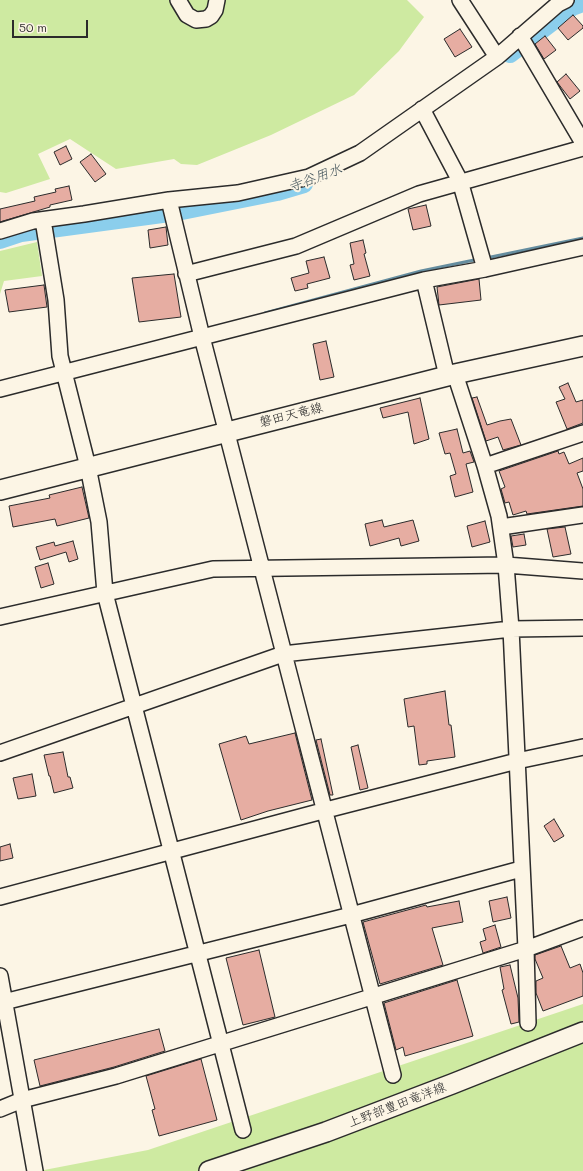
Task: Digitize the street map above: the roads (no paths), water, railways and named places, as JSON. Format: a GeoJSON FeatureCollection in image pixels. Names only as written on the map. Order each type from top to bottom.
{"type":"FeatureCollection","features":[{"type":"Feature","properties":{"kind":"main road","name":"磐田天竜線"},"geometry":{"type":"LineString","coordinates":[[0,490],[451,375],[583,346]]}},
{"type":"Feature","properties":{"kind":"main road","name":"上野部豊田竜洋線"},"geometry":{"type":"LineString","coordinates":[[210,1171],[326,1132],[583,1032]]}},
{"type":"Feature","properties":{"kind":"street"},"geometry":{"type":"LineString","coordinates":[[178,0],[187,15],[196,20],[206,19],[211,16],[215,10],[217,0]]}},
{"type":"Feature","properties":{"kind":"street"},"geometry":{"type":"LineString","coordinates":[[460,0],[497,57]]}},
{"type":"Feature","properties":{"kind":"street"},"geometry":{"type":"LineString","coordinates":[[0,231],[33,221],[169,200],[238,193],[309,177],[360,153],[497,57],[560,1]]}},
{"type":"Feature","properties":{"kind":"street"},"geometry":{"type":"LineString","coordinates":[[520,36],[583,143]]}},
{"type":"Feature","properties":{"kind":"street"},"geometry":{"type":"LineString","coordinates":[[422,109],[460,181],[485,269]]}},
{"type":"Feature","properties":{"kind":"street"},"geometry":{"type":"LineString","coordinates":[[186,274],[296,246],[419,194],[460,181],[583,148]]}},
{"type":"Feature","properties":{"kind":"street"},"geometry":{"type":"LineString","coordinates":[[169,200],[202,338],[393,1075]]}},
{"type":"Feature","properties":{"kind":"street"},"geometry":{"type":"LineString","coordinates":[[43,220],[56,300],[60,356],[88,467],[100,522],[105,593],[243,1130]]}},
{"type":"Feature","properties":{"kind":"street"},"geometry":{"type":"LineString","coordinates":[[0,389],[424,280],[485,269],[583,247]]}},
{"type":"Feature","properties":{"kind":"street"},"geometry":{"type":"LineString","coordinates":[[424,280],[451,375],[485,466],[501,527],[506,565],[511,629],[528,1023]]}},
{"type":"Feature","properties":{"kind":"street"},"geometry":{"type":"LineString","coordinates":[[485,466],[583,433]]}},
{"type":"Feature","properties":{"kind":"street"},"geometry":{"type":"LineString","coordinates":[[501,527],[583,515]]}},
{"type":"Feature","properties":{"kind":"street"},"geometry":{"type":"LineString","coordinates":[[0,617],[213,568],[506,565],[583,571]]}},
{"type":"Feature","properties":{"kind":"street"},"geometry":{"type":"LineString","coordinates":[[0,753],[284,654],[511,629],[583,628]]}},
{"type":"Feature","properties":{"kind":"street"},"geometry":{"type":"LineString","coordinates":[[0,897],[324,810],[517,761],[583,747]]}},
{"type":"Feature","properties":{"kind":"street"},"geometry":{"type":"LineString","coordinates":[[2,1002],[351,915],[522,869]]}},
{"type":"Feature","properties":{"kind":"street"},"geometry":{"type":"LineString","coordinates":[[0,1109],[22,1100],[116,1076],[526,949],[583,928]]}},
{"type":"Feature","properties":{"kind":"street"},"geometry":{"type":"LineString","coordinates":[[0,976],[2,1002],[35,1171]]}},
{"type":"Feature","properties":{"kind":"waterway","name":"寺谷用水"},"geometry":{"type":"LineString","coordinates":[[510,54],[572,7],[583,3]]}},
{"type":"Feature","properties":{"kind":"waterway","name":"寺谷用水"},"geometry":{"type":"LineString","coordinates":[[0,240],[21,233],[177,212],[277,192],[304,184]]}},
{"type":"Feature","properties":{"kind":"waterway"},"geometry":{"type":"LineString","coordinates":[[486,258],[583,238]]}},
{"type":"Feature","properties":{"kind":"waterway"},"geometry":{"type":"LineString","coordinates":[[265,313],[421,271],[479,259]]}}]}
